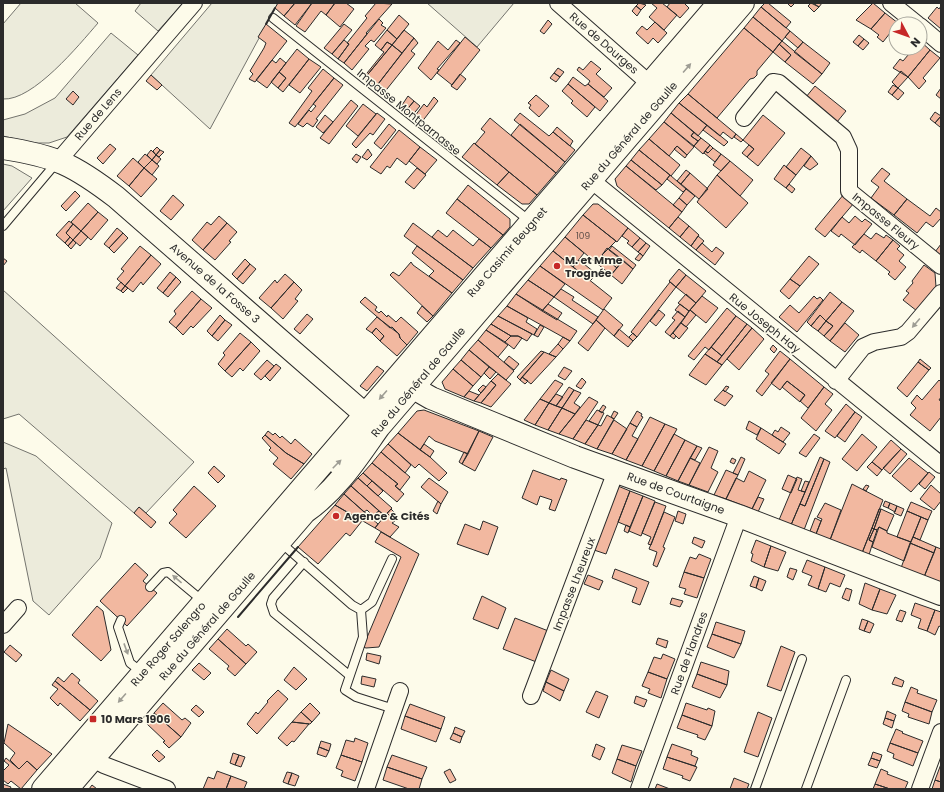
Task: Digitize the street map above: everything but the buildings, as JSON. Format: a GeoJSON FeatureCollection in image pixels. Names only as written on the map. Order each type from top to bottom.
{"type":"FeatureCollection","features":[{"type":"Feature","properties":{"kind":"main road","name":"Rue du Général de Gaulle"},"geometry":{"type":"LineString","coordinates":[[412,374],[591,180],[716,20],[743,3]]}},
{"type":"Feature","properties":{"kind":"main road","name":"Rue Casimir Beugnet"},"geometry":{"type":"LineString","coordinates":[[297,502],[412,374],[413,357],[446,322],[650,84],[716,20]]}},
{"type":"Feature","properties":{"kind":"main road","name":"Avenue de la Fosse 3"},"geometry":{"type":"LineString","coordinates":[[3,148],[28,152],[59,160],[87,175],[116,197],[372,420]]}},
{"type":"Feature","properties":{"kind":"main road","name":"Rue de Courtaigne"},"geometry":{"type":"LineString","coordinates":[[412,374],[438,401],[575,457],[739,516],[941,594]]}},
{"type":"Feature","properties":{"kind":"main road","name":"Rue du Général de Gaulle"},"geometry":{"type":"LineString","coordinates":[[93,759],[305,512],[322,500],[343,477],[372,420]]}},
{"type":"Feature","properties":{"kind":"main road","name":"Rue Roger Salengro"},"geometry":{"type":"LineString","coordinates":[[53,786],[143,673],[204,602],[297,502]]}},
{"type":"Feature","properties":{"kind":"main road","name":"Rue Roger Salengro"},"geometry":{"type":"LineString","coordinates":[[53,786],[93,759]]}},
{"type":"Feature","properties":{"kind":"street","name":"Rue de Lens"},"geometry":{"type":"LineString","coordinates":[[59,160],[194,3]]}},
{"type":"Feature","properties":{"kind":"street","name":"Rue de Dourges"},"geometry":{"type":"LineString","coordinates":[[558,3],[650,84]]}},
{"type":"Feature","properties":{"kind":"street"},"geometry":{"type":"LineString","coordinates":[[892,3],[907,16]]}},
{"type":"Feature","properties":{"kind":"street"},"geometry":{"type":"LineString","coordinates":[[928,33],[941,44]]}},
{"type":"Feature","properties":{"kind":"street","name":"Impasse Fleury"},"geometry":{"type":"LineString","coordinates":[[744,118],[773,82],[779,83],[843,137],[849,150],[849,191],[941,266]]}},
{"type":"Feature","properties":{"kind":"street","name":"Rue Joseph Hay"},"geometry":{"type":"LineString","coordinates":[[591,180],[941,465]]}},
{"type":"Feature","properties":{"kind":"street"},"geometry":{"type":"LineString","coordinates":[[836,381],[863,347],[874,342],[901,337],[908,332],[941,293]]}},
{"type":"Feature","properties":{"kind":"street","name":"Impasse Lheureux"},"geometry":{"type":"LineString","coordinates":[[531,696],[616,471]]}},
{"type":"Feature","properties":{"kind":"street","name":"Rue de Flandres"},"geometry":{"type":"LineString","coordinates":[[639,789],[739,516]]}},
{"type":"Feature","properties":{"kind":"street"},"geometry":{"type":"LineString","coordinates":[[3,625],[18,608]]}},
{"type":"Feature","properties":{"kind":"street"},"geometry":{"type":"LineString","coordinates":[[366,789],[400,691]]}},
{"type":"Feature","properties":{"kind":"street"},"geometry":{"type":"LineString","coordinates":[[920,789],[941,732]]}},
{"type":"Feature","properties":{"kind":"street"},"geometry":{"type":"LineString","coordinates":[[93,759],[112,768],[167,789]]}},
{"type":"Feature","properties":{"kind":"lane","name":"Impasse Montparnasse"},"geometry":{"type":"LineString","coordinates":[[273,18],[531,223]]}},
{"type":"Feature","properties":{"kind":"lane"},"geometry":{"type":"LineString","coordinates":[[412,374],[644,104],[650,84]]}},
{"type":"Feature","properties":{"kind":"lane","name":"Rue de Lens"},"geometry":{"type":"LineString","coordinates":[[3,226],[59,160]]}},
{"type":"Feature","properties":{"kind":"lane"},"geometry":{"type":"LineString","coordinates":[[328,473],[372,420]]}},
{"type":"Feature","properties":{"kind":"lane"},"geometry":{"type":"LineString","coordinates":[[182,655],[184,639],[297,502]]}},
{"type":"Feature","properties":{"kind":"lane"},"geometry":{"type":"LineString","coordinates":[[280,542],[352,605],[361,610]]}},
{"type":"Feature","properties":{"kind":"lane"},"geometry":{"type":"LineString","coordinates":[[361,610],[372,602],[392,559]]}},
{"type":"Feature","properties":{"kind":"lane"},"geometry":{"type":"LineString","coordinates":[[304,562],[273,598],[271,604],[274,613],[349,675]]}},
{"type":"Feature","properties":{"kind":"lane"},"geometry":{"type":"LineString","coordinates":[[150,587],[163,573],[168,572],[204,602]]}},
{"type":"Feature","properties":{"kind":"lane"},"geometry":{"type":"LineString","coordinates":[[361,610],[363,637],[345,690],[356,697],[394,710]]}},
{"type":"Feature","properties":{"kind":"lane"},"geometry":{"type":"LineString","coordinates":[[121,620],[118,627],[130,663],[143,673]]}},
{"type":"Feature","properties":{"kind":"lane"},"geometry":{"type":"LineString","coordinates":[[755,789],[802,658]]}},
{"type":"Feature","properties":{"kind":"lane"},"geometry":{"type":"LineString","coordinates":[[806,789],[846,680]]}},
{"type":"Feature","properties":{"kind":"shaded area"},"geometry":{"type":"Polygon","coordinates":[[[21,3],[75,3],[98,23],[68,57],[41,82],[28,91],[15,97],[3,99],[3,24],[21,3]]]}},
{"type":"Feature","properties":{"kind":"shaded area"},"geometry":{"type":"Polygon","coordinates":[[[141,3],[183,3],[158,31],[135,11],[141,3]]]}},
{"type":"Feature","properties":{"kind":"shaded area"},"geometry":{"type":"Polygon","coordinates":[[[212,3],[278,3],[210,129],[151,75],[212,3]]]}},
{"type":"Feature","properties":{"kind":"shaded area"},"geometry":{"type":"Polygon","coordinates":[[[427,3],[514,3],[477,47],[427,3]]]}},
{"type":"Feature","properties":{"kind":"shaded area"},"geometry":{"type":"Polygon","coordinates":[[[111,33],[138,55],[67,137],[49,143],[33,143],[3,136],[3,120],[25,114],[55,98],[111,33]]]}},
{"type":"Feature","properties":{"kind":"shaded area"},"geometry":{"type":"Polygon","coordinates":[[[3,164],[12,166],[32,178],[3,211],[3,164]]]}},
{"type":"Feature","properties":{"kind":"shaded area"},"geometry":{"type":"Polygon","coordinates":[[[3,290],[194,462],[146,513],[139,507],[134,513],[19,414],[3,419],[3,290]]]}},
{"type":"Feature","properties":{"kind":"shaded area"},"geometry":{"type":"Polygon","coordinates":[[[3,442],[36,456],[112,523],[100,558],[49,615],[33,601],[6,468],[3,469],[3,442]]]}},
{"type":"Feature","properties":{"kind":"wall"},"geometry":{"type":"LineString","coordinates":[[266,24],[275,8]]}},
{"type":"Feature","properties":{"kind":"wall"},"geometry":{"type":"LineString","coordinates":[[238,617],[298,547]]}},
{"type":"Feature","properties":{"kind":"place","name":"M. et Mme Trognée"},"geometry":{"type":"Point","coordinates":[557,266]}},
{"type":"Feature","properties":{"kind":"place","name":"Agence & Cités"},"geometry":{"type":"Point","coordinates":[336,516]}},
{"type":"Feature","properties":{"kind":"place","name":"10 Mars 1906"},"geometry":{"type":"Point","coordinates":[93,719]}}]}
